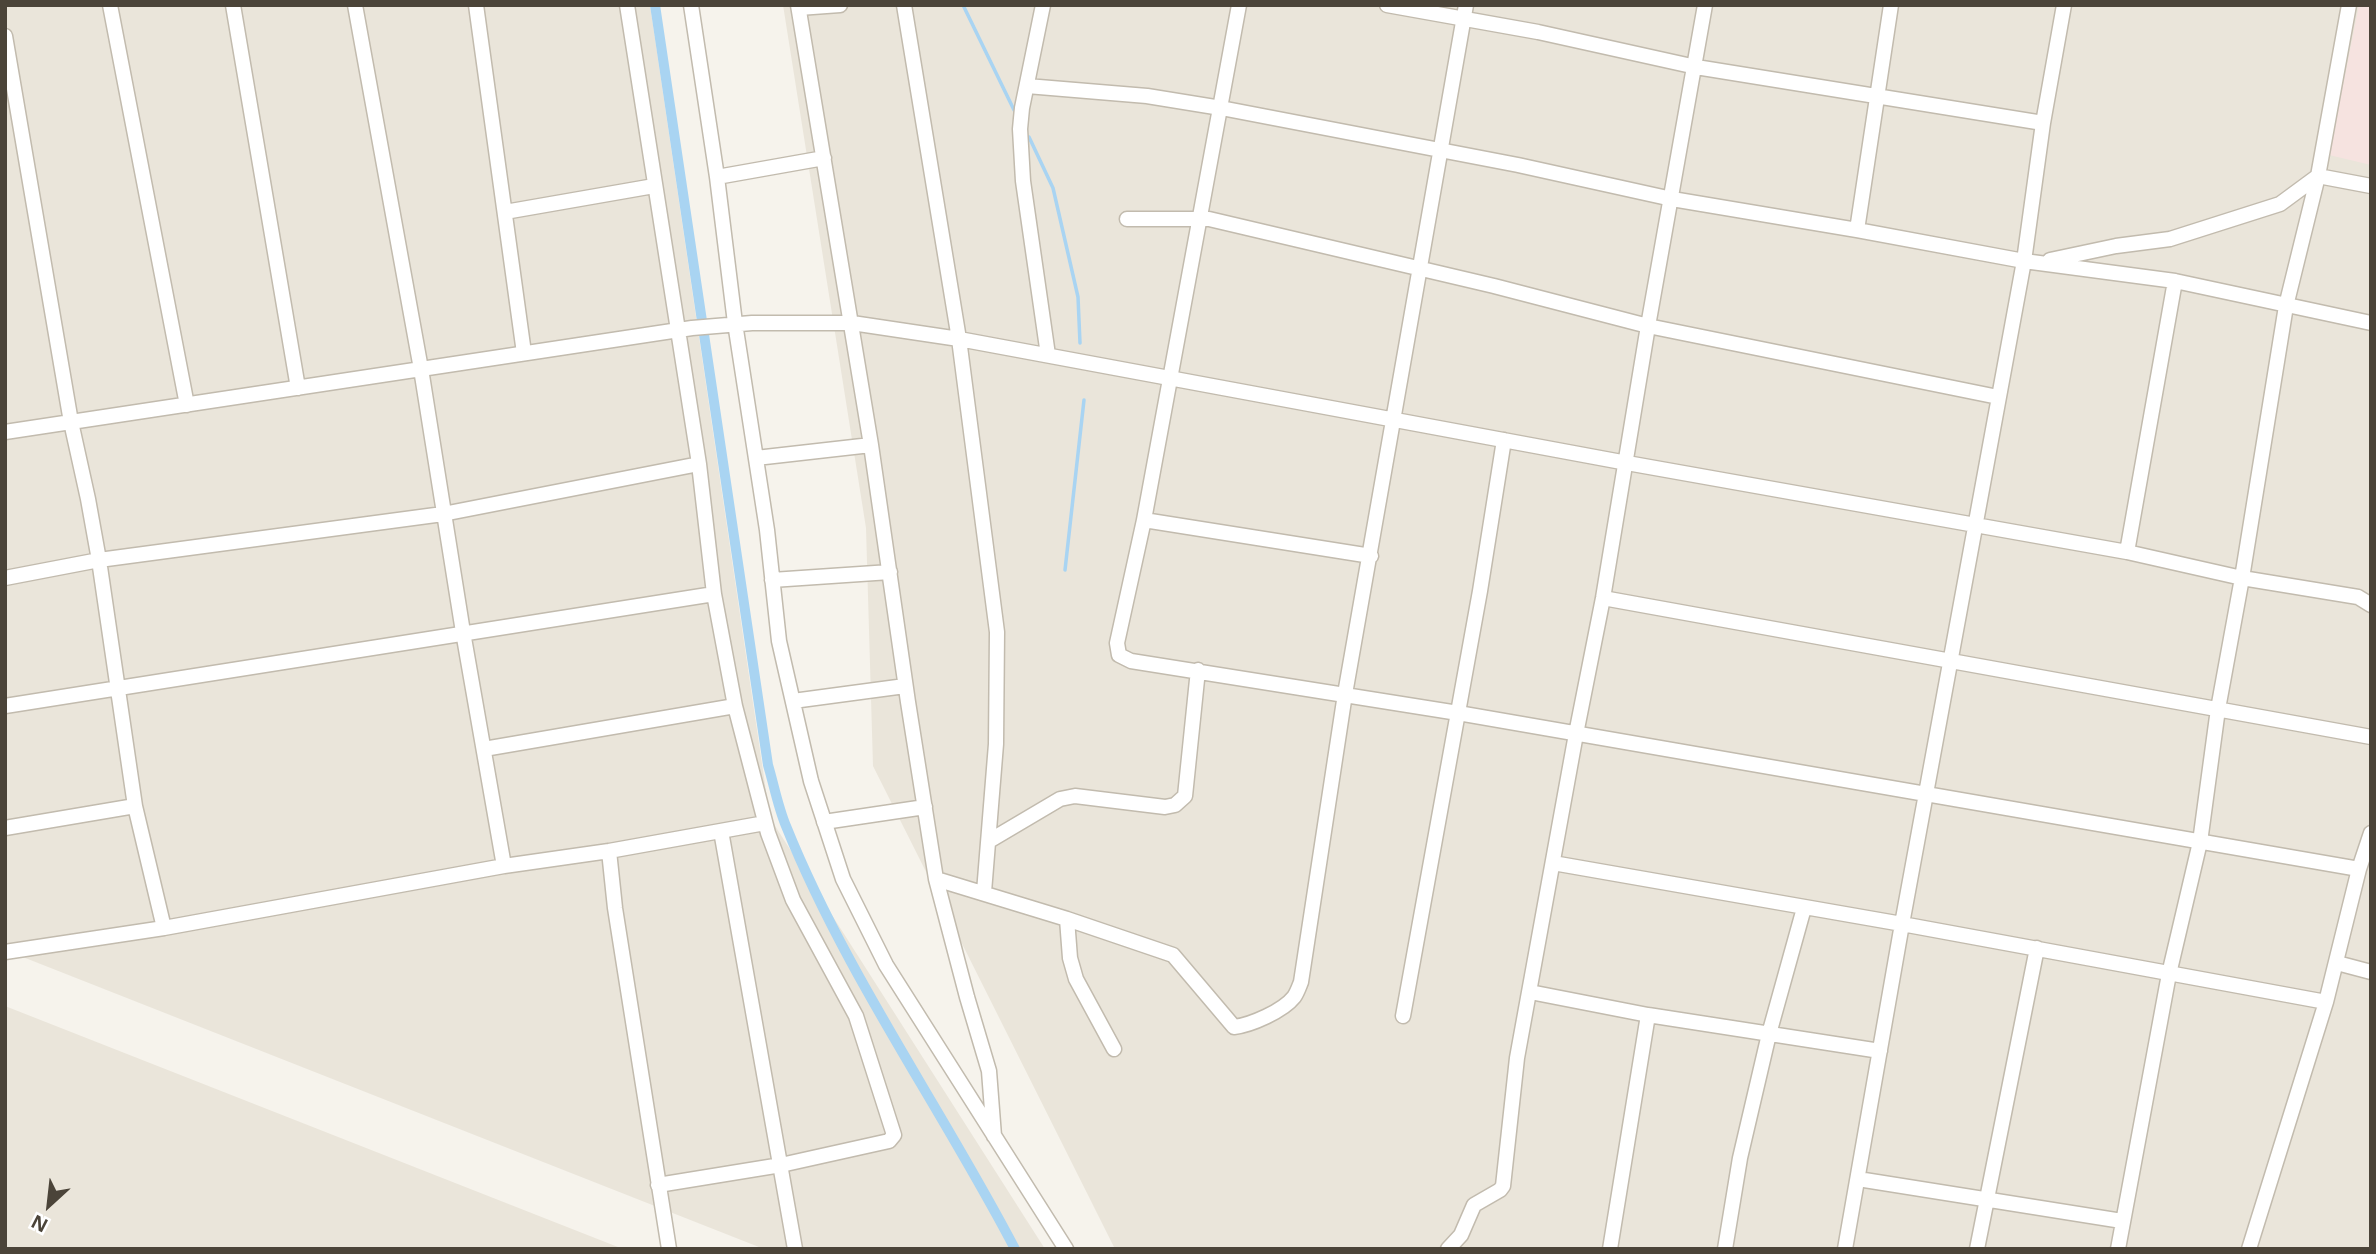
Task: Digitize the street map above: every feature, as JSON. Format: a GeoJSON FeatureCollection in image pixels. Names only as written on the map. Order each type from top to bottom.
{"type":"FeatureCollection","features":[{"type":"Feature","properties":{"kind":"street"},"geometry":{"type":"LineString","coordinates":[[110,5],[187,405]]}},
{"type":"Feature","properties":{"kind":"street"},"geometry":{"type":"LineString","coordinates":[[233,5],[298,388]]}},
{"type":"Feature","properties":{"kind":"street"},"geometry":{"type":"LineString","coordinates":[[355,5],[421,369],[443,514],[505,866]]}},
{"type":"Feature","properties":{"kind":"street"},"geometry":{"type":"LineString","coordinates":[[476,5],[524,353]]}},
{"type":"Feature","properties":{"kind":"street"},"geometry":{"type":"LineString","coordinates":[[627,5],[654,186],[685,329],[714,594],[735,706],[765,823],[793,900],[856,1017],[894,1135],[889,1141],[781,1165],[658,1185]]}},
{"type":"Feature","properties":{"kind":"street"},"geometry":{"type":"LineString","coordinates":[[691,5],[717,177],[729,324],[756,458],[779,641],[811,781],[844,879],[886,965],[1066,1249]]}},
{"type":"Feature","properties":{"kind":"street"},"geometry":{"type":"LineString","coordinates":[[840,5],[799,7],[872,445],[905,686],[936,879],[989,1070],[994,1137]]}},
{"type":"Feature","properties":{"kind":"street"},"geometry":{"type":"LineString","coordinates":[[904,5],[959,339],[997,632],[996,744],[985,892]]}},
{"type":"Feature","properties":{"kind":"street"},"geometry":{"type":"LineString","coordinates":[[1042,5],[1020,129],[1023,181],[1048,355]]}},
{"type":"Feature","properties":{"kind":"street"},"geometry":{"type":"LineString","coordinates":[[1238,5],[1144,520],[1117,642],[1119,655],[1131,661],[1458,713],[2359,869]]}},
{"type":"Feature","properties":{"kind":"street"},"geometry":{"type":"LineString","coordinates":[[1387,5],[1465,12],[1538,32],[1696,67],[2043,123]]}},
{"type":"Feature","properties":{"kind":"street"},"geometry":{"type":"LineString","coordinates":[[1448,1249],[1461,1235],[1474,1205],[1503,1186],[1517,1058],[1603,598],[1705,5]]}},
{"type":"Feature","properties":{"kind":"street"},"geometry":{"type":"LineString","coordinates":[[1857,230],[1891,5]]}},
{"type":"Feature","properties":{"kind":"street"},"geometry":{"type":"LineString","coordinates":[[1845,1249],[1925,794],[2024,261],[2043,123],[2064,5]]}},
{"type":"Feature","properties":{"kind":"street"},"geometry":{"type":"LineString","coordinates":[[2118,1249],[2169,975],[2200,842],[2218,709],[2286,306],[2318,176],[2349,5]]}},
{"type":"Feature","properties":{"kind":"street"},"geometry":{"type":"LineString","coordinates":[[936,879],[985,892],[1173,955],[1234,1027],[1248,1025],[1294,997],[1301,982],[1345,694],[1465,12]]}},
{"type":"Feature","properties":{"kind":"street"},"geometry":{"type":"LineString","coordinates":[[5,36],[71,422],[99,560],[135,806],[163,928]]}},
{"type":"Feature","properties":{"kind":"street"},"geometry":{"type":"LineString","coordinates":[[1027,86],[1147,96],[1221,108],[1672,199],[2024,261],[2175,281],[2371,323]]}},
{"type":"Feature","properties":{"kind":"street"},"geometry":{"type":"LineString","coordinates":[[717,177],[824,158]]}},
{"type":"Feature","properties":{"kind":"street"},"geometry":{"type":"LineString","coordinates":[[2024,261],[2063,259],[2116,246],[2170,239],[2280,204],[2318,176],[2371,186]]}},
{"type":"Feature","properties":{"kind":"street"},"geometry":{"type":"LineString","coordinates":[[505,212],[654,186]]}},
{"type":"Feature","properties":{"kind":"street"},"geometry":{"type":"LineString","coordinates":[[1127,219],[1199,218],[1648,326],[1998,397]]}},
{"type":"Feature","properties":{"kind":"street"},"geometry":{"type":"LineString","coordinates":[[2127,552],[2175,281]]}},
{"type":"Feature","properties":{"kind":"street"},"geometry":{"type":"LineString","coordinates":[[5,432],[685,329],[729,324],[852,323],[959,339],[1627,463],[2127,552],[2242,578],[2358,597],[2371,605]]}},
{"type":"Feature","properties":{"kind":"street"},"geometry":{"type":"LineString","coordinates":[[1403,1016],[1504,440]]}},
{"type":"Feature","properties":{"kind":"street"},"geometry":{"type":"LineString","coordinates":[[756,458],[872,445]]}},
{"type":"Feature","properties":{"kind":"street"},"geometry":{"type":"LineString","coordinates":[[5,578],[99,560],[443,514],[699,464]]}},
{"type":"Feature","properties":{"kind":"street"},"geometry":{"type":"LineString","coordinates":[[1144,520],[1371,556]]}},
{"type":"Feature","properties":{"kind":"street"},"geometry":{"type":"LineString","coordinates":[[772,580],[890,572]]}},
{"type":"Feature","properties":{"kind":"street"},"geometry":{"type":"LineString","coordinates":[[5,706],[714,594]]}},
{"type":"Feature","properties":{"kind":"street"},"geometry":{"type":"LineString","coordinates":[[1603,598],[2371,737]]}},
{"type":"Feature","properties":{"kind":"street"},"geometry":{"type":"LineString","coordinates":[[989,841],[1059,799],[1075,796],[1166,807],[1175,805],[1185,796],[1198,670]]}},
{"type":"Feature","properties":{"kind":"street"},"geometry":{"type":"LineString","coordinates":[[793,701],[905,686]]}},
{"type":"Feature","properties":{"kind":"street"},"geometry":{"type":"LineString","coordinates":[[484,748],[735,706]]}},
{"type":"Feature","properties":{"kind":"street"},"geometry":{"type":"LineString","coordinates":[[5,828],[135,806]]}},
{"type":"Feature","properties":{"kind":"street"},"geometry":{"type":"LineString","coordinates":[[824,822],[925,807]]}},
{"type":"Feature","properties":{"kind":"street"},"geometry":{"type":"LineString","coordinates":[[5,952],[163,928],[505,866],[609,851],[765,823]]}},
{"type":"Feature","properties":{"kind":"street"},"geometry":{"type":"LineString","coordinates":[[721,831],[795,1249]]}},
{"type":"Feature","properties":{"kind":"street"},"geometry":{"type":"LineString","coordinates":[[2249,1249],[2326,1002],[2359,869],[2371,833]]}},
{"type":"Feature","properties":{"kind":"street"},"geometry":{"type":"LineString","coordinates":[[609,851],[614,908],[669,1249]]}},
{"type":"Feature","properties":{"kind":"street"},"geometry":{"type":"LineString","coordinates":[[1553,863],[2326,1002]]}},
{"type":"Feature","properties":{"kind":"street"},"geometry":{"type":"LineString","coordinates":[[1725,1249],[1740,1158],[1769,1034],[1804,908]]}},
{"type":"Feature","properties":{"kind":"street"},"geometry":{"type":"LineString","coordinates":[[1067,919],[1070,958],[1076,979],[1114,1049]]}},
{"type":"Feature","properties":{"kind":"street"},"geometry":{"type":"LineString","coordinates":[[1977,1249],[2037,948]]}},
{"type":"Feature","properties":{"kind":"street"},"geometry":{"type":"LineString","coordinates":[[2337,963],[2371,972]]}},
{"type":"Feature","properties":{"kind":"street"},"geometry":{"type":"LineString","coordinates":[[1530,992],[1647,1015],[1880,1051]]}},
{"type":"Feature","properties":{"kind":"street"},"geometry":{"type":"LineString","coordinates":[[1610,1249],[1647,1015]]}},
{"type":"Feature","properties":{"kind":"street"},"geometry":{"type":"LineString","coordinates":[[1857,1179],[2122,1221]]}},
{"type":"Feature","properties":{"kind":"street"},"geometry":{"type":"LineString","coordinates":[[1461,1235],[1467,1249]]}},
{"type":"Feature","properties":{"kind":"shaded area"},"geometry":{"type":"Polygon","coordinates":[[[5,5],[650,5],[770,818],[1045,1249],[764,1249],[5,950],[5,5]]]}},
{"type":"Feature","properties":{"kind":"shaded area"},"geometry":{"type":"Polygon","coordinates":[[[783,5],[2371,5],[2371,1249],[1115,1249],[873,766],[866,528],[783,5]]]}},
{"type":"Feature","properties":{"kind":"shaded area"},"geometry":{"type":"Polygon","coordinates":[[[2359,5],[2371,5],[2371,165],[2329,155],[2359,5]]]}},
{"type":"Feature","properties":{"kind":"shaded area"},"geometry":{"type":"Polygon","coordinates":[[[5,1006],[623,1249],[5,1249],[5,1006]]]}},
{"type":"Feature","properties":{"kind":"waterway"},"geometry":{"type":"LineString","coordinates":[[655,5],[768,765],[778,804],[810,881],[865,988],[1015,1249]]}},
{"type":"Feature","properties":{"kind":"waterway"},"geometry":{"type":"LineString","coordinates":[[963,5],[1014,110]]}},
{"type":"Feature","properties":{"kind":"waterway"},"geometry":{"type":"LineString","coordinates":[[1029,137],[1053,188],[1078,297],[1080,343]]}},
{"type":"Feature","properties":{"kind":"waterway"},"geometry":{"type":"LineString","coordinates":[[1065,570],[1084,400]]}}]}
